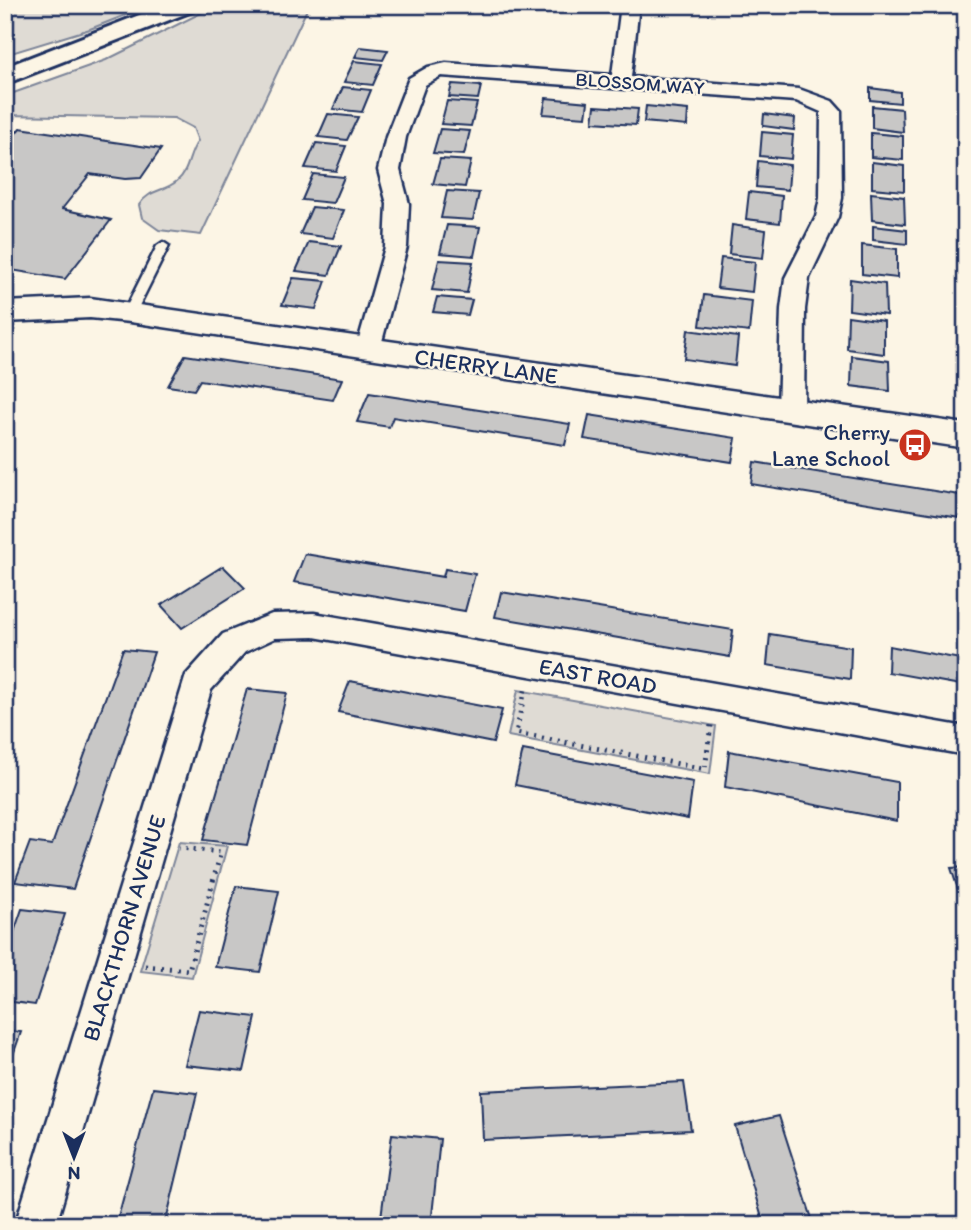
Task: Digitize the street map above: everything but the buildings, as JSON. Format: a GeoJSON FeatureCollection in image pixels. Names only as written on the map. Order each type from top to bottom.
{"type":"FeatureCollection","features":[{"type":"Feature","properties":{"kind":"main road"},"geometry":{"type":"LineString","coordinates":[[10,72],[125,32],[187,5]]}},
{"type":"Feature","properties":{"kind":"street"},"geometry":{"type":"LineString","coordinates":[[621,81],[630,5]]}},
{"type":"Feature","properties":{"kind":"street","name":"BLOSSOM WAY"},"geometry":{"type":"LineString","coordinates":[[368,349],[396,247],[398,204],[390,170],[390,155],[416,82],[446,69],[799,95],[825,105],[831,111],[831,198],[827,217],[797,278],[793,309],[791,411]]}},
{"type":"Feature","properties":{"kind":"street","name":"CHERRY LANE"},"geometry":{"type":"LineString","coordinates":[[5,312],[90,308],[130,312],[966,436]]}},
{"type":"Feature","properties":{"kind":"street","name":"EAST ROAD"},"geometry":{"type":"LineString","coordinates":[[234,643],[272,626],[314,625],[966,741]]}},
{"type":"Feature","properties":{"kind":"street","name":"BLACKTHORN AVENUE"},"geometry":{"type":"LineString","coordinates":[[35,1225],[197,684],[234,643]]}},
{"type":"Feature","properties":{"kind":"lane"},"geometry":{"type":"LineString","coordinates":[[130,312],[163,246]]}},
{"type":"Feature","properties":{"kind":"path"},"geometry":{"type":"LineString","coordinates":[[531,664],[516,733],[705,769],[714,696]]}},
{"type":"Feature","properties":{"kind":"path"},"geometry":{"type":"LineString","coordinates":[[113,963],[190,970],[221,852],[149,845]]}},
{"type":"Feature","properties":{"kind":"shaded area"},"geometry":{"type":"Polygon","coordinates":[[[5,5],[151,5],[90,29],[5,55],[5,5]]]}},
{"type":"Feature","properties":{"kind":"shaded area"},"geometry":{"type":"Polygon","coordinates":[[[217,5],[309,5],[201,235],[159,230],[142,218],[139,205],[147,196],[172,185],[181,177],[198,141],[193,128],[174,118],[5,115],[5,96],[106,60],[217,5]]]}},
{"type":"Feature","properties":{"kind":"shaded area"},"geometry":{"type":"Polygon","coordinates":[[[518,690],[716,726],[710,774],[508,736],[518,690]]]}},
{"type":"Feature","properties":{"kind":"shaded area"},"geometry":{"type":"Polygon","coordinates":[[[179,842],[227,846],[192,977],[140,971],[179,842]]]}},
{"type":"Feature","properties":{"kind":"place","name":"Cherry Lane School"},"geometry":{"type":"Point","coordinates":[915,445]}}]}
